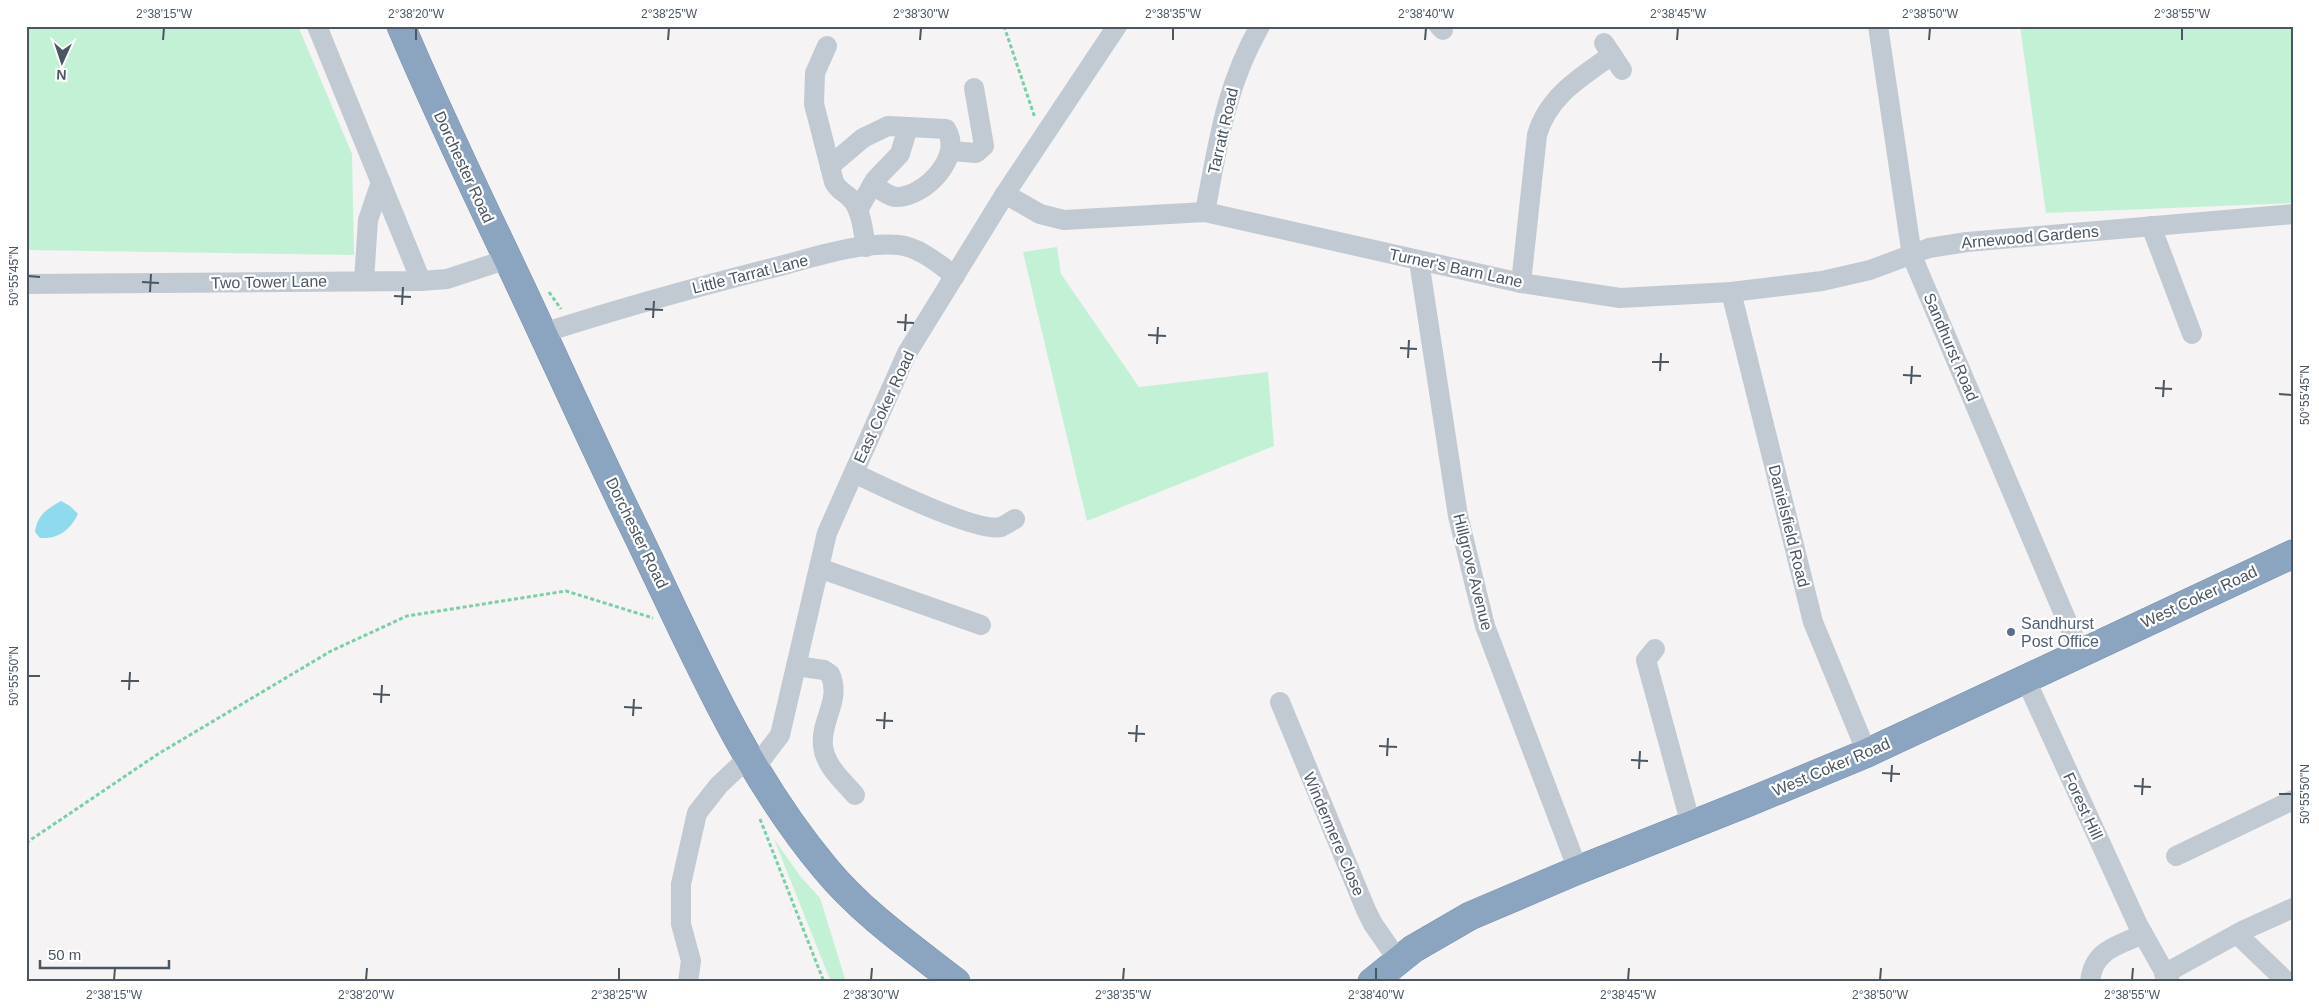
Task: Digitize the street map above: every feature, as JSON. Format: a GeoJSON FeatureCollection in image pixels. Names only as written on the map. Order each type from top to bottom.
{"type":"FeatureCollection","features":[{"type":"Feature","properties":{"kind":"highway","name":"Dorchester Road"},"geometry":{"type":"LineString","coordinates":[[401,26],[466,172],[543,333],[595,448],[707,680],[752,763],[774,799],[826,870],[880,923],[956,982]]}},
{"type":"Feature","properties":{"kind":"highway","name":"West Coker Road"},"geometry":{"type":"LineString","coordinates":[[1372,982],[1398,960],[1440,932],[1470,916],[1578,870],[1867,753],[2293,554]]}},
{"type":"Feature","properties":{"kind":"street"},"geometry":{"type":"LineString","coordinates":[[317,26],[421,281]]}},
{"type":"Feature","properties":{"kind":"street","name":"East Coker Road"},"geometry":{"type":"LineString","coordinates":[[688,982],[691,961],[681,924],[681,884],[697,813],[719,785],[752,763],[780,735],[827,533],[908,353],[1005,194],[1117,26]]}},
{"type":"Feature","properties":{"kind":"street","name":"Tarratt Road"},"geometry":{"type":"LineString","coordinates":[[1206,212],[1226,106],[1244,55],[1260,26]]}},
{"type":"Feature","properties":{"kind":"street","name":"Sandhurst Road"},"geometry":{"type":"LineString","coordinates":[[1878,26],[1912,256],[2080,652]]}},
{"type":"Feature","properties":{"kind":"street"},"geometry":{"type":"LineString","coordinates":[[827,46],[815,73],[814,104],[838,189],[852,200],[858,210],[866,246]]}},
{"type":"Feature","properties":{"kind":"street"},"geometry":{"type":"LineString","coordinates":[[1521,283],[1537,135],[1542,118],[1565,88],[1613,56]]}},
{"type":"Feature","properties":{"kind":"street"},"geometry":{"type":"LineString","coordinates":[[951,151],[976,153],[984,146],[974,88]]}},
{"type":"Feature","properties":{"kind":"street"},"geometry":{"type":"LineString","coordinates":[[830,166],[863,138],[888,126],[946,129],[950,136],[951,151],[942,171],[914,193],[895,197],[872,185]]}},
{"type":"Feature","properties":{"kind":"street"},"geometry":{"type":"LineString","coordinates":[[858,210],[872,185],[900,154],[908,127]]}},
{"type":"Feature","properties":{"kind":"street"},"geometry":{"type":"LineString","coordinates":[[364,281],[368,220],[381,182]]}},
{"type":"Feature","properties":{"kind":"street","name":"Turner's Barn Lane"},"geometry":{"type":"LineString","coordinates":[[1005,194],[1040,214],[1064,220],[1206,212],[1521,283],[1620,298],[1731,292],[1822,281],[1870,270],[1912,256]]}},
{"type":"Feature","properties":{"kind":"street","name":"Arnewood Gardens"},"geometry":{"type":"LineString","coordinates":[[1912,256],[1929,248],[1967,242],[2293,214]]}},
{"type":"Feature","properties":{"kind":"street"},"geometry":{"type":"LineString","coordinates":[[2151,226],[2192,334]]}},
{"type":"Feature","properties":{"kind":"street","name":"Little Tarrat Lane"},"geometry":{"type":"LineString","coordinates":[[543,333],[672,293],[866,246],[902,245],[920,252],[955,276]]}},
{"type":"Feature","properties":{"kind":"street","name":"Two Tower Lane"},"geometry":{"type":"LineString","coordinates":[[26,284],[421,281],[454,277],[508,259]]}},
{"type":"Feature","properties":{"kind":"street","name":"Hillgrove Avenue"},"geometry":{"type":"LineString","coordinates":[[1418,261],[1458,516],[1485,626],[1578,870]]}},
{"type":"Feature","properties":{"kind":"street","name":"Danielsfield Road"},"geometry":{"type":"LineString","coordinates":[[1731,292],[1813,622],[1867,753]]}},
{"type":"Feature","properties":{"kind":"street"},"geometry":{"type":"LineString","coordinates":[[854,473],[906,498],[984,526],[1000,527],[1015,519]]}},
{"type":"Feature","properties":{"kind":"street"},"geometry":{"type":"LineString","coordinates":[[819,568],[980,625]]}},
{"type":"Feature","properties":{"kind":"street"},"geometry":{"type":"LineString","coordinates":[[1655,649],[1646,660],[1691,825]]}},
{"type":"Feature","properties":{"kind":"street"},"geometry":{"type":"LineString","coordinates":[[796,666],[824,670],[830,674],[835,690],[823,734],[823,747],[832,770],[855,795]]}},
{"type":"Feature","properties":{"kind":"street","name":"Forest Hill"},"geometry":{"type":"LineString","coordinates":[[2025,678],[2143,934],[2167,978]]}},
{"type":"Feature","properties":{"kind":"street","name":"Windermere Close"},"geometry":{"type":"LineString","coordinates":[[1280,702],[1372,924],[1398,960]]}},
{"type":"Feature","properties":{"kind":"street"},"geometry":{"type":"LineString","coordinates":[[2176,856],[2293,800]]}},
{"type":"Feature","properties":{"kind":"street"},"geometry":{"type":"LineString","coordinates":[[2167,978],[2237,934],[2293,908]]}},
{"type":"Feature","properties":{"kind":"street"},"geometry":{"type":"LineString","coordinates":[[2090,982],[2094,965],[2105,952],[2143,934]]}},
{"type":"Feature","properties":{"kind":"street"},"geometry":{"type":"LineString","coordinates":[[2237,934],[2287,982]]}},
{"type":"Feature","properties":{"kind":"path"},"geometry":{"type":"LineString","coordinates":[[1004,26],[1036,121],[1045,133]]}},
{"type":"Feature","properties":{"kind":"path"},"geometry":{"type":"LineString","coordinates":[[26,843],[158,754],[331,651],[407,616],[566,591],[660,620]]}},
{"type":"Feature","properties":{"kind":"green space"},"geometry":{"type":"Polygon","coordinates":[[[26,26],[298,26],[352,154],[354,255],[26,250],[26,26]]]}},
{"type":"Feature","properties":{"kind":"green space"},"geometry":{"type":"Polygon","coordinates":[[[2020,26],[2293,26],[2293,203],[2046,213],[2020,26]]]}},
{"type":"Feature","properties":{"kind":"green space"},"geometry":{"type":"Polygon","coordinates":[[[1057,247],[1061,274],[1139,387],[1268,372],[1274,446],[1087,521],[1023,252],[1057,247]]]}},
{"type":"Feature","properties":{"kind":"green space"},"geometry":{"type":"Polygon","coordinates":[[[774,839],[800,876],[820,898],[846,982],[831,982],[774,839]]]}},
{"type":"Feature","properties":{"kind":"water"},"geometry":{"type":"Polygon","coordinates":[[[61,501],[78,514],[75,520],[58,535],[40,538],[35,532],[40,517],[61,501]]]}},
{"type":"Feature","properties":{"kind":"place","name":"Sandhurst Post Office"},"geometry":{"type":"Point","coordinates":[2011,632]}}]}
